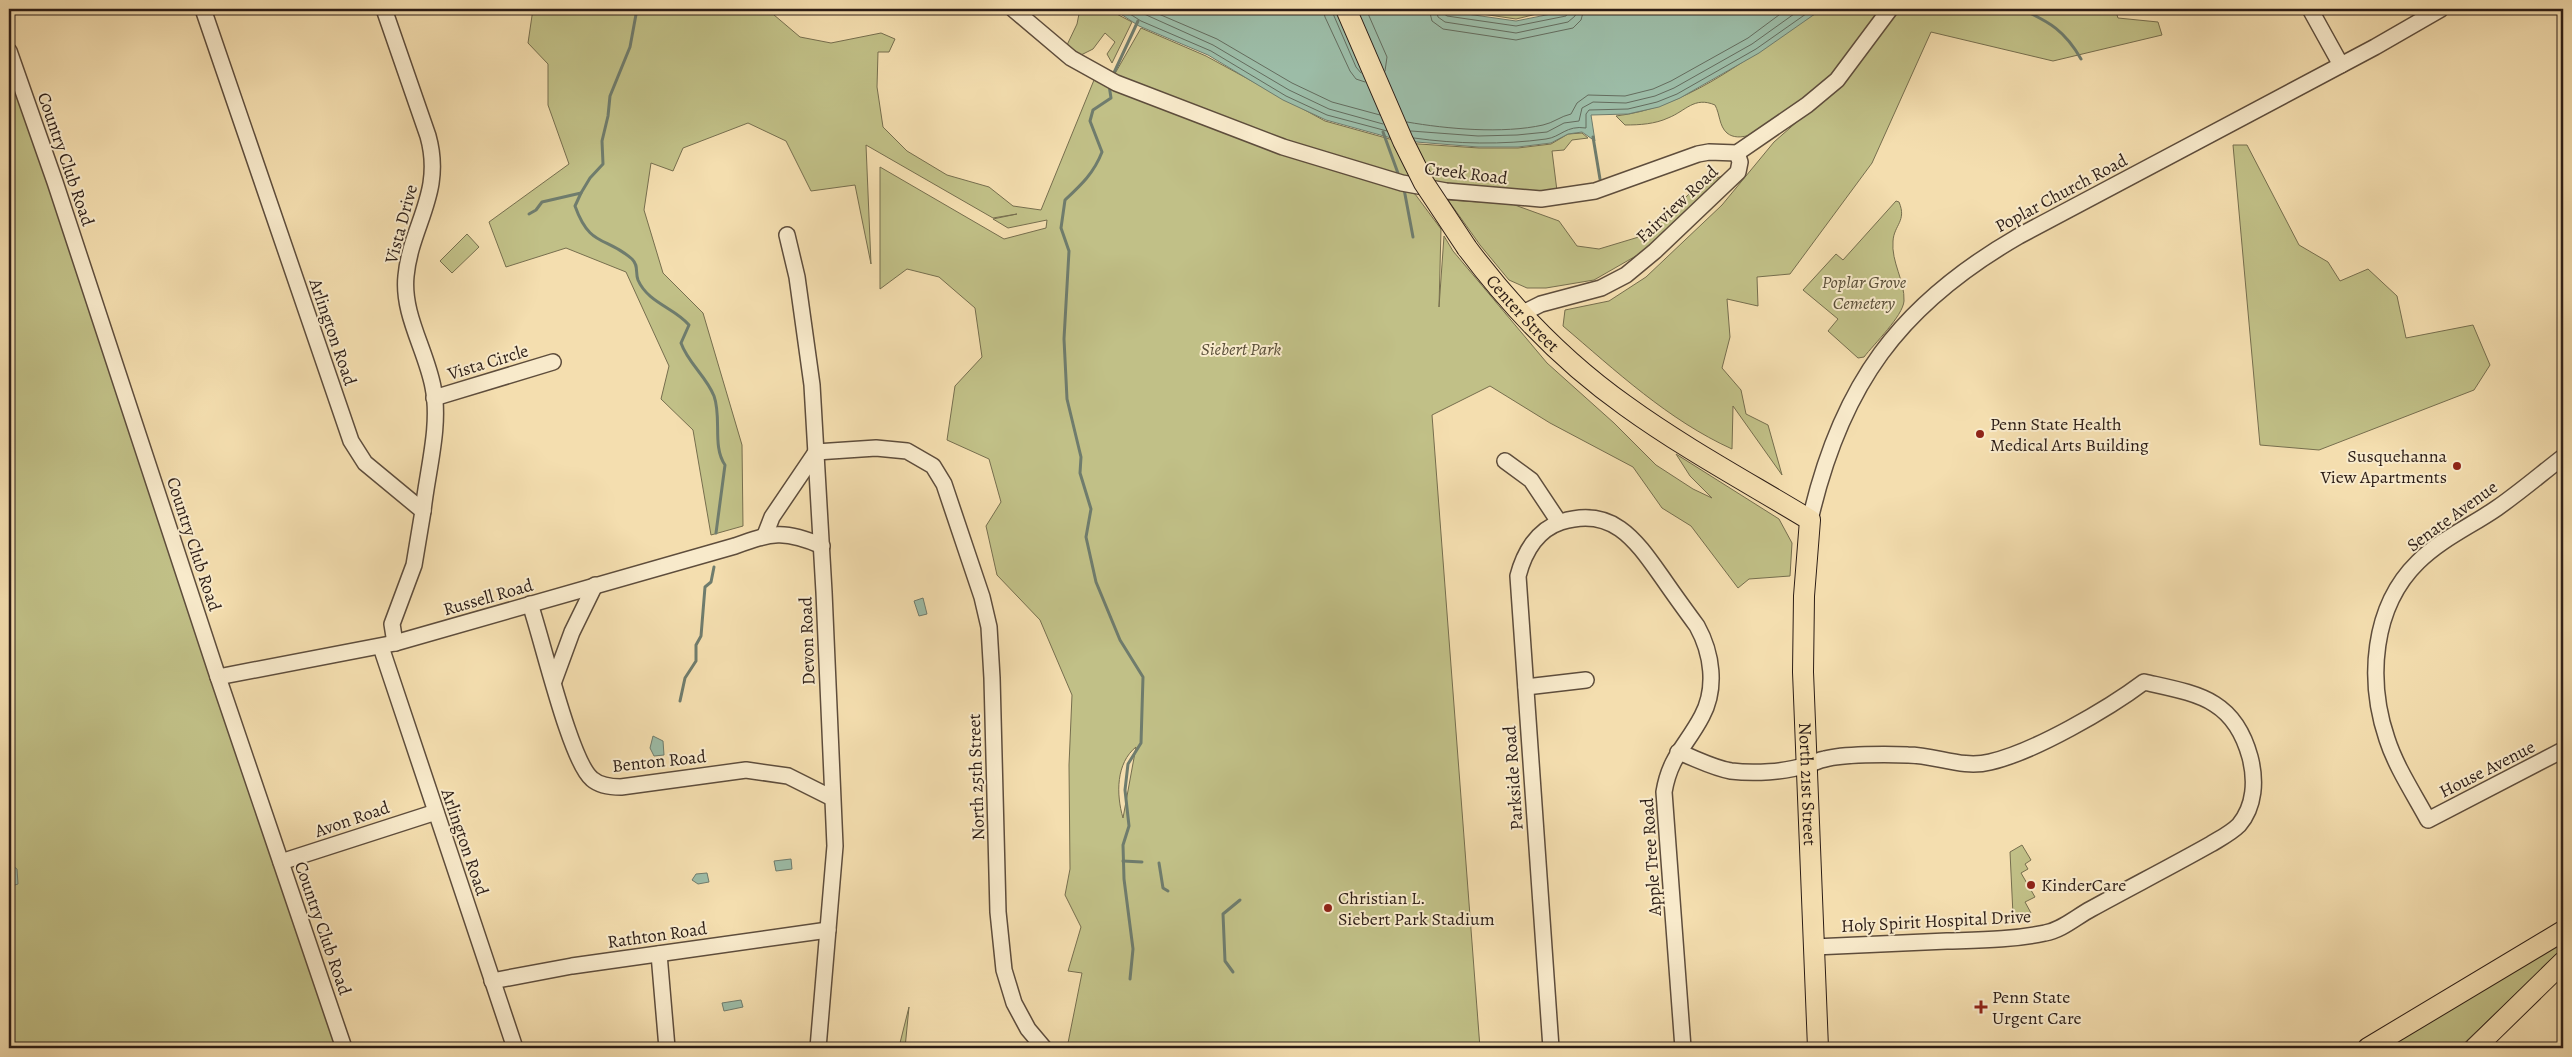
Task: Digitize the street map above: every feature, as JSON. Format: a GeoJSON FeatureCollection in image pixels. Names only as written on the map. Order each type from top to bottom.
{"type":"FeatureCollection","features":[{"type":"Feature","properties":{"kind":"main road","name":"Center Street"},"geometry":{"type":"LineString","coordinates":[[1346,9],[1403,141],[1424,182],[1467,248],[1522,314],[1569,361],[1624,405],[1810,520]]}},
{"type":"Feature","properties":{"kind":"main road","name":"North 21st Street"},"geometry":{"type":"LineString","coordinates":[[1810,520],[1803,624],[1818,1048]]}},
{"type":"Feature","properties":{"kind":"main road"},"geometry":{"type":"LineString","coordinates":[[2368,1048],[2563,931]]}},
{"type":"Feature","properties":{"kind":"main road"},"geometry":{"type":"LineString","coordinates":[[2475,1048],[2563,962]]}},
{"type":"Feature","properties":{"kind":"main road"},"geometry":{"type":"LineString","coordinates":[[2491,1048],[2563,978]]}},
{"type":"Feature","properties":{"kind":"street","name":"Arlington Road"},"geometry":{"type":"LineString","coordinates":[[203,9],[234,92],[351,441],[365,463],[423,512],[414,565],[394,615],[388,645],[436,812],[515,1048]]}},
{"type":"Feature","properties":{"kind":"street","name":"Vista Drive"},"geometry":{"type":"LineString","coordinates":[[384,9],[428,136],[433,156],[430,192],[412,245],[406,290],[434,398],[434,427],[423,512]]}},
{"type":"Feature","properties":{"kind":"street","name":"Creek Road"},"geometry":{"type":"LineString","coordinates":[[1012,9],[1071,58],[1109,80],[1319,159],[1402,183],[1446,191],[1514,198],[1563,197],[1595,191],[1698,154],[1709,152],[1738,153]]}},
{"type":"Feature","properties":{"kind":"street"},"geometry":{"type":"LineString","coordinates":[[1738,153],[1778,126],[1837,80],[1890,9]]}},
{"type":"Feature","properties":{"kind":"street"},"geometry":{"type":"LineString","coordinates":[[2310,9],[2341,65]]}},
{"type":"Feature","properties":{"kind":"street","name":"Poplar Church Road"},"geometry":{"type":"LineString","coordinates":[[1810,520],[1820,478],[1832,442],[1866,374],[1910,317],[1938,290],[1971,265],[2019,236],[2341,65],[2441,9]]}},
{"type":"Feature","properties":{"kind":"street","name":"Country Club Road"},"geometry":{"type":"LineString","coordinates":[[9,51],[55,182],[218,677],[344,1048]]}},
{"type":"Feature","properties":{"kind":"street","name":"Fairview Road"},"geometry":{"type":"LineString","coordinates":[[1522,314],[1541,304],[1601,288],[1626,275],[1655,251],[1738,172],[1740,162],[1738,153]]}},
{"type":"Feature","properties":{"kind":"street","name":"Devon Road"},"geometry":{"type":"LineString","coordinates":[[787,235],[806,333],[816,452],[835,846],[818,1048]]}},
{"type":"Feature","properties":{"kind":"street","name":"Vista Circle"},"geometry":{"type":"LineString","coordinates":[[434,398],[553,362]]}},
{"type":"Feature","properties":{"kind":"street","name":"North 25th Street"},"geometry":{"type":"LineString","coordinates":[[816,452],[876,448],[907,450],[933,466],[944,484],[982,597],[989,627],[998,912],[1004,970],[1014,1003],[1028,1029],[1044,1048]]}},
{"type":"Feature","properties":{"kind":"street"},"geometry":{"type":"LineString","coordinates":[[765,535],[772,517],[816,452]]}},
{"type":"Feature","properties":{"kind":"street","name":"Senate Avenue"},"geometry":{"type":"LineString","coordinates":[[2428,820],[2392,752],[2380,714],[2376,680],[2376,655],[2385,613],[2401,581],[2426,555],[2496,508],[2563,457]]}},
{"type":"Feature","properties":{"kind":"street"},"geometry":{"type":"LineString","coordinates":[[1505,461],[1530,480],[1559,522]]}},
{"type":"Feature","properties":{"kind":"street","name":"Apple Tree Road"},"geometry":{"type":"LineString","coordinates":[[1559,522],[1575,518],[1592,518],[1605,520],[1624,531],[1647,556],[1704,638],[1711,669],[1710,694],[1702,717],[1678,752],[1666,779],[1664,797],[1683,1048]]}},
{"type":"Feature","properties":{"kind":"street","name":"Parkside Road"},"geometry":{"type":"LineString","coordinates":[[1551,1048],[1518,576],[1532,542],[1559,522]]}},
{"type":"Feature","properties":{"kind":"street","name":"Russell Road"},"geometry":{"type":"LineString","coordinates":[[218,677],[388,645],[735,546],[765,535],[794,536],[822,546]]}},
{"type":"Feature","properties":{"kind":"street"},"geometry":{"type":"LineString","coordinates":[[554,681],[572,632],[595,586]]}},
{"type":"Feature","properties":{"kind":"street","name":"Benton Road"},"geometry":{"type":"LineString","coordinates":[[530,604],[578,756],[584,770],[601,785],[621,788],[746,770],[764,771],[788,776],[832,798]]}},
{"type":"Feature","properties":{"kind":"street"},"geometry":{"type":"LineString","coordinates":[[1526,687],[1586,680]]}},
{"type":"Feature","properties":{"kind":"street","name":"Holy Spirit Hospital Drive"},"geometry":{"type":"LineString","coordinates":[[1678,752],[1730,771],[1783,770],[1807,766],[1826,758],[1894,754],[1927,756],[1964,764],[1989,762],[2010,757],[2065,730],[2127,695],[2144,682],[2205,698],[2222,706],[2236,724],[2248,749],[2252,766],[2254,790],[2245,816],[2227,835],[2069,924],[2048,933],[2014,938],[1814,946]]}},
{"type":"Feature","properties":{"kind":"street","name":"House Avenue"},"geometry":{"type":"LineString","coordinates":[[2428,820],[2563,750]]}},
{"type":"Feature","properties":{"kind":"street","name":"Avon Road"},"geometry":{"type":"LineString","coordinates":[[281,862],[436,812]]}},
{"type":"Feature","properties":{"kind":"street","name":"Rathton Road"},"geometry":{"type":"LineString","coordinates":[[492,981],[564,967],[828,930]]}},
{"type":"Feature","properties":{"kind":"street"},"geometry":{"type":"LineString","coordinates":[[659,954],[666,1048]]}},
{"type":"Feature","properties":{"kind":"green space","name":"Siebert Park"},"geometry":{"type":"Polygon","coordinates":[[[533,9],[767,9],[800,37],[831,43],[881,33],[895,39],[889,52],[878,52],[877,87],[883,127],[907,151],[947,175],[989,187],[1013,206],[1041,210],[1094,80],[1136,99],[1314,164],[1415,194],[1441,229],[1439,307],[1444,236],[1453,251],[1547,363],[1614,423],[1656,465],[1693,489],[1712,498],[1690,476],[1676,454],[1779,519],[1792,543],[1790,576],[1749,579],[1738,588],[1691,526],[1662,508],[1633,467],[1550,423],[1490,386],[1432,415],[1480,1048],[1067,1048],[1082,973],[1068,971],[1081,927],[1065,895],[1070,869],[1069,765],[1072,695],[1040,620],[997,575],[986,526],[1001,502],[989,459],[947,440],[955,386],[982,357],[975,308],[939,277],[907,269],[880,289],[880,167],[1004,239],[1046,228],[1047,220],[1008,228],[993,219],[1017,214],[993,218],[866,145],[871,264],[855,185],[811,191],[786,141],[748,123],[683,148],[673,171],[651,163],[644,210],[663,273],[703,313],[742,445],[743,526],[711,535],[693,430],[661,399],[669,366],[626,272],[566,248],[506,267],[489,222],[569,164],[548,105],[548,64],[528,43],[533,9]],[[1136,747],[1125,761],[1119,780],[1119,799],[1123,818],[1136,747]]]}},
{"type":"Feature","properties":{"kind":"green space"},"geometry":{"type":"Polygon","coordinates":[[[1080,9],[1107,9],[1132,22],[1112,63],[1107,54],[1115,42],[1105,33],[1093,49],[1081,55],[1067,45],[1077,24],[1080,9]]]}},
{"type":"Feature","properties":{"kind":"green space"},"geometry":{"type":"Polygon","coordinates":[[[1448,9],[1558,9],[1516,19],[1448,9]]]}},
{"type":"Feature","properties":{"kind":"green space"},"geometry":{"type":"Polygon","coordinates":[[[1822,9],[2115,9],[2118,18],[2158,22],[2162,35],[2053,61],[1931,32],[1872,163],[1790,274],[1757,277],[1758,306],[1727,299],[1730,337],[1722,368],[1741,390],[1746,414],[1768,425],[1782,475],[1733,406],[1732,449],[1686,424],[1643,394],[1563,326],[1565,310],[1609,301],[1646,277],[1722,205],[1774,142],[1840,84],[1834,76],[1782,118],[1751,135],[1738,137],[1724,130],[1715,105],[1708,103],[1701,102],[1690,105],[1668,118],[1647,124],[1625,125],[1616,116],[1665,104],[1688,94],[1711,82],[1822,9]]]}},
{"type":"Feature","properties":{"kind":"green space"},"geometry":{"type":"Polygon","coordinates":[[[1141,28],[1206,56],[1325,121],[1404,143],[1479,148],[1518,148],[1551,144],[1568,134],[1582,133],[1588,138],[1572,140],[1564,150],[1552,151],[1557,191],[1500,191],[1443,184],[1386,173],[1330,157],[1275,138],[1113,77],[1141,28]]]}},
{"type":"Feature","properties":{"kind":"green space"},"geometry":{"type":"Polygon","coordinates":[[[9,61],[337,1048],[9,1048],[9,61]]]}},
{"type":"Feature","properties":{"kind":"green space"},"geometry":{"type":"Polygon","coordinates":[[[2233,145],[2247,145],[2299,245],[2328,262],[2340,281],[2368,269],[2397,296],[2406,338],[2473,325],[2490,365],[2474,390],[2319,450],[2260,445],[2233,145]]]}},
{"type":"Feature","properties":{"kind":"green space"},"geometry":{"type":"Polygon","coordinates":[[[1727,174],[1648,249],[1594,280],[1546,288],[1527,288],[1509,280],[1480,245],[1448,200],[1512,204],[1559,221],[1577,246],[1599,249],[1642,236],[1663,213],[1684,199],[1697,186],[1727,174]]]}},
{"type":"Feature","properties":{"kind":"green space","name":"Poplar Grove Cemetery"},"geometry":{"type":"Polygon","coordinates":[[[1896,201],[1899,202],[1902,214],[1894,236],[1893,249],[1904,301],[1899,314],[1887,330],[1864,357],[1858,358],[1828,331],[1838,319],[1803,290],[1836,254],[1843,260],[1896,201]]]}},
{"type":"Feature","properties":{"kind":"green space"},"geometry":{"type":"Polygon","coordinates":[[[467,234],[479,247],[452,273],[440,261],[467,234]]]}},
{"type":"Feature","properties":{"kind":"green space"},"geometry":{"type":"Polygon","coordinates":[[[2022,845],[2031,860],[2025,864],[2028,869],[2021,873],[2035,897],[2025,902],[2031,913],[2013,915],[2010,852],[2022,845]]]}},
{"type":"Feature","properties":{"kind":"green space"},"geometry":{"type":"Polygon","coordinates":[[[2563,940],[2563,949],[2459,1048],[2387,1048],[2563,940]]]}},
{"type":"Feature","properties":{"kind":"green space"},"geometry":{"type":"Polygon","coordinates":[[[909,1007],[905,1048],[899,1048],[900,1043],[909,1007]]]}},
{"type":"Feature","properties":{"kind":"water"},"geometry":{"type":"Polygon","coordinates":[[[1113,9],[1341,9],[1402,141],[1326,120],[1283,100],[1208,55],[1139,26],[1113,9]]]}},
{"type":"Feature","properties":{"kind":"water"},"geometry":{"type":"Polygon","coordinates":[[[1345,9],[1432,9],[1516,21],[1576,9],[1822,9],[1759,53],[1680,98],[1659,107],[1628,114],[1591,115],[1595,141],[1582,132],[1568,134],[1551,143],[1518,147],[1478,147],[1404,141],[1345,9]]]}},
{"type":"Feature","properties":{"kind":"water"},"geometry":{"type":"Polygon","coordinates":[[[923,598],[927,614],[919,616],[914,601],[923,598]]]}},
{"type":"Feature","properties":{"kind":"water"},"geometry":{"type":"Polygon","coordinates":[[[653,736],[663,741],[664,755],[654,756],[650,748],[653,736]]]}},
{"type":"Feature","properties":{"kind":"water"},"geometry":{"type":"Polygon","coordinates":[[[791,859],[792,869],[776,871],[774,861],[791,859]]]}},
{"type":"Feature","properties":{"kind":"water"},"geometry":{"type":"Polygon","coordinates":[[[9,863],[17,869],[18,884],[9,887],[9,863]]]}},
{"type":"Feature","properties":{"kind":"water"},"geometry":{"type":"Polygon","coordinates":[[[707,873],[709,882],[698,884],[692,880],[696,874],[707,873]]]}},
{"type":"Feature","properties":{"kind":"water"},"geometry":{"type":"Polygon","coordinates":[[[741,1000],[743,1007],[724,1011],[722,1003],[741,1000]]]}},
{"type":"Feature","properties":{"kind":"waterway"},"geometry":{"type":"LineString","coordinates":[[529,214],[536,210],[542,202],[581,193],[590,178],[603,164],[602,141],[608,116],[610,96],[630,47],[637,9]]}},
{"type":"Feature","properties":{"kind":"waterway"},"geometry":{"type":"LineString","coordinates":[[2021,9],[2056,28],[2069,41],[2081,59]]}},
{"type":"Feature","properties":{"kind":"waterway"},"geometry":{"type":"LineString","coordinates":[[1112,77],[1138,21]]}},
{"type":"Feature","properties":{"kind":"waterway"},"geometry":{"type":"LineString","coordinates":[[1109,85],[1111,98],[1093,110],[1090,121],[1102,152],[1082,184],[1065,200],[1061,228],[1069,251],[1064,339],[1067,399],[1081,457],[1080,473],[1091,509],[1086,537],[1096,582],[1120,640],[1143,677],[1141,743],[1128,764],[1125,790],[1129,826],[1123,845],[1124,879],[1133,949],[1130,979]]}},
{"type":"Feature","properties":{"kind":"waterway"},"geometry":{"type":"LineString","coordinates":[[1383,132],[1399,176]]}},
{"type":"Feature","properties":{"kind":"waterway"},"geometry":{"type":"LineString","coordinates":[[1593,137],[1600,179]]}},
{"type":"Feature","properties":{"kind":"waterway"},"geometry":{"type":"LineString","coordinates":[[1404,189],[1413,237]]}},
{"type":"Feature","properties":{"kind":"waterway"},"geometry":{"type":"LineString","coordinates":[[581,193],[575,206],[587,229],[599,240],[623,252],[632,259],[642,288],[689,325],[681,343],[714,396],[719,449],[725,465],[716,533]]}},
{"type":"Feature","properties":{"kind":"waterway"},"geometry":{"type":"LineString","coordinates":[[680,701],[685,678],[696,661],[696,645],[701,636],[705,587],[711,582],[714,567]]}},
{"type":"Feature","properties":{"kind":"waterway"},"geometry":{"type":"LineString","coordinates":[[1123,861],[1142,862]]}},
{"type":"Feature","properties":{"kind":"waterway"},"geometry":{"type":"LineString","coordinates":[[1159,863],[1163,888],[1168,891]]}},
{"type":"Feature","properties":{"kind":"waterway"},"geometry":{"type":"LineString","coordinates":[[1233,972],[1225,961],[1223,914],[1240,900]]}},
{"type":"Feature","properties":{"kind":"place","name":"Penn State Health Medical Arts Building"},"geometry":{"type":"Point","coordinates":[1980,434]}},
{"type":"Feature","properties":{"kind":"place","name":"Susquehanna View Apartments"},"geometry":{"type":"Point","coordinates":[2457,466]}},
{"type":"Feature","properties":{"kind":"place","name":"KinderCare"},"geometry":{"type":"Point","coordinates":[2031,885]}},
{"type":"Feature","properties":{"kind":"place","name":"Christian L. Siebert Park Stadium"},"geometry":{"type":"Point","coordinates":[1328,908]}},
{"type":"Feature","properties":{"kind":"place","name":"Penn State Urgent Care"},"geometry":{"type":"Point","coordinates":[1981,1007]}}]}
